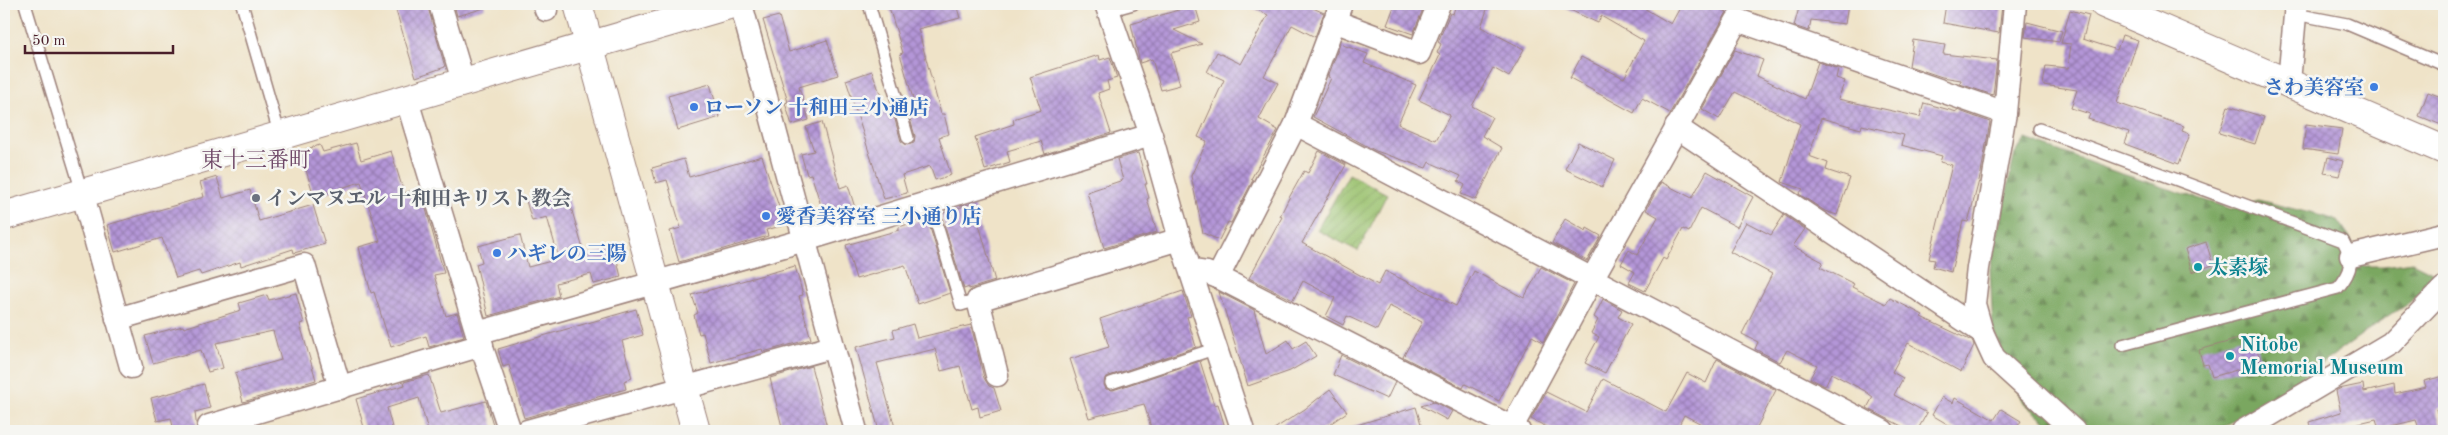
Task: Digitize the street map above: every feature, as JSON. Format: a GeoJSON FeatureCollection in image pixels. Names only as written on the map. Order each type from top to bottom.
{"type":"FeatureCollection","features":[{"type":"Feature","properties":{"kind":"street"},"geometry":{"type":"LineString","coordinates":[[440,4],[463,81]]}},
{"type":"Feature","properties":{"kind":"street"},"geometry":{"type":"LineString","coordinates":[[578,4],[696,431]]}},
{"type":"Feature","properties":{"kind":"street"},"geometry":{"type":"LineString","coordinates":[[4,216],[280,136],[406,97],[732,4]]}},
{"type":"Feature","properties":{"kind":"street"},"geometry":{"type":"LineString","coordinates":[[741,4],[856,431]]}},
{"type":"Feature","properties":{"kind":"street"},"geometry":{"type":"LineString","coordinates":[[1218,277],[1296,124],[1338,12],[1419,53],[1439,4]]}},
{"type":"Feature","properties":{"kind":"street"},"geometry":{"type":"LineString","coordinates":[[2015,4],[2005,113],[1978,268],[1974,304],[1982,332],[1994,358],[2074,431]]}},
{"type":"Feature","properties":{"kind":"street"},"geometry":{"type":"LineString","coordinates":[[2104,4],[2444,150]]}},
{"type":"Feature","properties":{"kind":"street"},"geometry":{"type":"LineString","coordinates":[[1107,7],[1151,135],[1180,239],[1243,431]]}},
{"type":"Feature","properties":{"kind":"street"},"geometry":{"type":"LineString","coordinates":[[2289,82],[2296,9]]}},
{"type":"Feature","properties":{"kind":"street"},"geometry":{"type":"LineString","coordinates":[[1192,272],[1207,273],[1218,277],[1516,429],[1592,279],[1737,20],[2005,113]]}},
{"type":"Feature","properties":{"kind":"street"},"geometry":{"type":"LineString","coordinates":[[406,97],[510,431]]}},
{"type":"Feature","properties":{"kind":"street"},"geometry":{"type":"LineString","coordinates":[[1296,124],[1883,431]]}},
{"type":"Feature","properties":{"kind":"street"},"geometry":{"type":"LineString","coordinates":[[1676,127],[1982,332]]}},
{"type":"Feature","properties":{"kind":"street"},"geometry":{"type":"LineString","coordinates":[[210,431],[209,426],[340,388],[480,339],[654,282],[805,240],[1151,135]]}},
{"type":"Feature","properties":{"kind":"street"},"geometry":{"type":"LineString","coordinates":[[82,192],[131,367]]}},
{"type":"Feature","properties":{"kind":"street"},"geometry":{"type":"LineString","coordinates":[[2351,256],[2444,234]]}},
{"type":"Feature","properties":{"kind":"street"},"geometry":{"type":"LineString","coordinates":[[997,375],[978,300],[1180,239]]}},
{"type":"Feature","properties":{"kind":"street"},"geometry":{"type":"LineString","coordinates":[[117,319],[304,264],[340,388]]}},
{"type":"Feature","properties":{"kind":"street"},"geometry":{"type":"LineString","coordinates":[[2250,430],[2391,343],[2444,288]]}},
{"type":"Feature","properties":{"kind":"street"},"geometry":{"type":"LineString","coordinates":[[527,431],[832,347]]}},
{"type":"Feature","properties":{"kind":"lane"},"geometry":{"type":"LineString","coordinates":[[25,4],[82,192]]}},
{"type":"Feature","properties":{"kind":"lane"},"geometry":{"type":"LineString","coordinates":[[242,4],[280,136]]}},
{"type":"Feature","properties":{"kind":"lane"},"geometry":{"type":"LineString","coordinates":[[868,4],[908,138]]}},
{"type":"Feature","properties":{"kind":"lane"},"geometry":{"type":"LineString","coordinates":[[1107,7],[1133,4]]}},
{"type":"Feature","properties":{"kind":"lane"},"geometry":{"type":"LineString","coordinates":[[2296,9],[2347,24],[2444,65]]}},
{"type":"Feature","properties":{"kind":"lane"},"geometry":{"type":"LineString","coordinates":[[2039,129],[2343,241],[2351,256],[2349,275],[2338,288],[2122,345]]}},
{"type":"Feature","properties":{"kind":"lane"},"geometry":{"type":"LineString","coordinates":[[930,202],[961,306],[978,300]]}},
{"type":"Feature","properties":{"kind":"lane"},"geometry":{"type":"LineString","coordinates":[[1111,383],[1217,348]]}},
{"type":"Feature","properties":{"kind":"green space"},"geometry":{"type":"Polygon","coordinates":[[[2026,139],[2116,172],[2232,209],[2258,200],[2338,220],[2349,236],[2362,266],[2383,266],[2412,262],[2432,272],[2428,286],[2410,302],[2291,386],[2216,431],[2057,431],[2022,401],[1993,330],[1990,269],[2015,153],[2026,139]]]}},
{"type":"Feature","properties":{"kind":"green space"},"geometry":{"type":"Polygon","coordinates":[[[1349,174],[1387,194],[1358,251],[1317,230],[1349,174]]]}},
{"type":"Feature","properties":{"kind":"building"},"geometry":{"type":"Polygon","coordinates":[[[394,4],[427,4],[445,67],[416,77],[394,4]]]}},
{"type":"Feature","properties":{"kind":"building"},"geometry":{"type":"Polygon","coordinates":[[[454,4],[484,4],[485,8],[457,16],[454,4]]]}},
{"type":"Feature","properties":{"kind":"building"},"geometry":{"type":"Polygon","coordinates":[[[888,4],[914,4],[915,7],[929,4],[956,4],[960,18],[918,29],[941,114],[944,114],[949,134],[939,137],[951,175],[935,180],[930,166],[902,175],[907,193],[884,199],[846,80],[872,71],[886,110],[892,109],[901,141],[907,145],[914,143],[915,136],[906,105],[914,102],[900,54],[903,53],[888,4]]]}},
{"type":"Feature","properties":{"kind":"building"},"geometry":{"type":"Polygon","coordinates":[[[1245,4],[1315,4],[1313,8],[1324,13],[1315,37],[1292,25],[1264,76],[1278,83],[1259,119],[1278,130],[1251,179],[1253,180],[1231,223],[1228,222],[1219,240],[1203,233],[1191,176],[1207,141],[1198,137],[1224,80],[1207,72],[1217,52],[1241,64],[1268,15],[1245,4]]]}},
{"type":"Feature","properties":{"kind":"building"},"geometry":{"type":"Polygon","coordinates":[[[1395,4],[1425,4],[1413,34],[1387,25],[1395,4]]]}},
{"type":"Feature","properties":{"kind":"building"},"geometry":{"type":"Polygon","coordinates":[[[1456,4],[1489,4],[1481,27],[1524,49],[1509,77],[1493,68],[1472,106],[1492,117],[1482,136],[1502,148],[1476,200],[1461,194],[1465,185],[1458,181],[1461,176],[1429,162],[1426,168],[1376,151],[1313,117],[1331,78],[1328,77],[1340,44],[1368,54],[1364,63],[1416,85],[1398,124],[1436,140],[1450,115],[1419,100],[1440,55],[1437,53],[1441,44],[1438,42],[1450,13],[1453,14],[1456,4]]]}},
{"type":"Feature","properties":{"kind":"building"},"geometry":{"type":"Polygon","coordinates":[[[1557,4],[1637,4],[1671,24],[1682,4],[1712,4],[1727,12],[1670,113],[1642,98],[1634,113],[1570,78],[1581,57],[1624,78],[1644,41],[1601,16],[1598,23],[1557,4]]]}},
{"type":"Feature","properties":{"kind":"building"},"geometry":{"type":"Polygon","coordinates":[[[1800,4],[1848,4],[1845,24],[1811,20],[1809,31],[1794,26],[1800,4]]]}},
{"type":"Feature","properties":{"kind":"building"},"geometry":{"type":"Polygon","coordinates":[[[1946,4],[2002,5],[1999,33],[1943,23],[1946,4]]]}},
{"type":"Feature","properties":{"kind":"building"},"geometry":{"type":"Polygon","coordinates":[[[1195,5],[1200,22],[1174,30],[1202,44],[1171,53],[1180,85],[1161,90],[1152,59],[1140,63],[1131,24],[1195,5]]]}},
{"type":"Feature","properties":{"kind":"building"},"geometry":{"type":"Polygon","coordinates":[[[2070,10],[2089,15],[2083,39],[2117,50],[2122,35],[2138,40],[2117,103],[2184,126],[2182,131],[2190,134],[2179,164],[2125,144],[2129,132],[2088,119],[2090,114],[2071,108],[2077,90],[2043,85],[2046,66],[2068,68],[2071,44],[2061,43],[2070,10]]]}},
{"type":"Feature","properties":{"kind":"building"},"geometry":{"type":"Polygon","coordinates":[[[779,16],[789,52],[827,40],[838,75],[799,87],[809,120],[792,125],[785,103],[788,102],[763,20],[779,16]]]}},
{"type":"Feature","properties":{"kind":"building"},"geometry":{"type":"Polygon","coordinates":[[[2027,22],[2062,31],[2059,42],[2025,37],[2027,22]]]}},
{"type":"Feature","properties":{"kind":"building"},"geometry":{"type":"Polygon","coordinates":[[[1913,40],[1945,45],[1943,54],[1997,60],[1993,95],[1960,84],[1961,80],[1942,77],[1909,66],[1913,40]]]}},
{"type":"Feature","properties":{"kind":"building"},"geometry":{"type":"Polygon","coordinates":[[[1735,50],[1763,60],[1757,76],[1805,99],[1818,62],[1838,69],[1836,78],[1845,81],[1838,99],[1920,117],[1924,103],[1957,112],[1957,110],[1990,122],[1981,173],[1968,222],[1963,221],[1951,272],[1933,267],[1935,260],[1929,259],[1952,165],[1940,162],[1942,156],[1901,145],[1904,135],[1862,125],[1861,129],[1821,118],[1809,156],[1828,163],[1826,170],[1850,178],[1837,215],[1825,211],[1799,194],[1803,189],[1782,182],[1800,124],[1735,92],[1719,119],[1702,109],[1735,50]]]}},
{"type":"Feature","properties":{"kind":"building"},"geometry":{"type":"Polygon","coordinates":[[[1099,55],[1100,60],[1110,57],[1117,78],[1107,81],[1109,89],[1098,93],[1111,133],[1045,154],[1041,141],[1007,151],[1010,162],[985,170],[975,137],[1014,124],[1013,119],[1041,110],[1030,77],[1099,55]]]}},
{"type":"Feature","properties":{"kind":"building","name":"ローソン 十和田三小通店"},"geometry":{"type":"Polygon","coordinates":[[[710,84],[720,117],[678,130],[668,96],[710,84]]]}},
{"type":"Feature","properties":{"kind":"building"},"geometry":{"type":"Polygon","coordinates":[[[2428,92],[2444,98],[2444,126],[2419,116],[2428,92]]]}},
{"type":"Feature","properties":{"kind":"building"},"geometry":{"type":"Polygon","coordinates":[[[2228,106],[2264,117],[2255,144],[2219,133],[2228,106]]]}},
{"type":"Feature","properties":{"kind":"building"},"geometry":{"type":"Polygon","coordinates":[[[822,122],[840,188],[848,185],[855,208],[825,218],[811,174],[807,175],[801,154],[814,151],[806,127],[822,122]]]}},
{"type":"Feature","properties":{"kind":"building"},"geometry":{"type":"Polygon","coordinates":[[[2306,124],[2342,129],[2338,154],[2303,149],[2306,124]]]}},
{"type":"Feature","properties":{"kind":"building"},"geometry":{"type":"Polygon","coordinates":[[[1578,142],[1615,160],[1602,187],[1565,169],[1578,142]]]}},
{"type":"Feature","properties":{"kind":"building"},"geometry":{"type":"Polygon","coordinates":[[[356,143],[361,160],[391,151],[404,193],[420,188],[444,273],[434,275],[446,316],[457,313],[464,337],[429,347],[426,336],[391,347],[374,292],[371,293],[359,247],[380,241],[361,182],[314,196],[300,151],[320,145],[323,152],[356,143]]]}},
{"type":"Feature","properties":{"kind":"building"},"geometry":{"type":"Polygon","coordinates":[[[1319,151],[1346,165],[1302,243],[1378,285],[1385,271],[1456,306],[1474,271],[1524,298],[1541,267],[1574,284],[1543,342],[1532,336],[1499,401],[1465,384],[1463,388],[1403,357],[1422,322],[1389,306],[1377,330],[1347,316],[1343,325],[1326,316],[1335,298],[1303,281],[1293,300],[1249,278],[1282,217],[1280,216],[1290,196],[1304,171],[1308,173],[1319,151]]]}},
{"type":"Feature","properties":{"kind":"building"},"geometry":{"type":"Polygon","coordinates":[[[1138,153],[1147,184],[1145,184],[1149,198],[1147,199],[1157,232],[1104,248],[1087,192],[1123,180],[1117,159],[1138,153]]]}},
{"type":"Feature","properties":{"kind":"building"},"geometry":{"type":"Polygon","coordinates":[[[762,156],[785,225],[766,230],[768,236],[679,262],[670,231],[681,228],[667,180],[656,183],[652,168],[684,159],[689,177],[762,156]]]}},
{"type":"Feature","properties":{"kind":"building"},"geometry":{"type":"Polygon","coordinates":[[[2328,157],[2343,161],[2339,176],[2324,173],[2328,157]]]}},
{"type":"Feature","properties":{"kind":"building"},"geometry":{"type":"Polygon","coordinates":[[[1707,171],[1753,197],[1737,227],[1701,208],[1689,232],[1683,229],[1666,260],[1663,258],[1645,291],[1629,283],[1635,272],[1621,264],[1629,250],[1637,255],[1658,217],[1646,210],[1661,182],[1692,198],[1707,171]]]}},
{"type":"Feature","properties":{"kind":"building"},"geometry":{"type":"Polygon","coordinates":[[[217,177],[223,198],[250,190],[259,221],[313,205],[325,244],[294,253],[293,249],[241,266],[240,262],[201,275],[199,271],[176,278],[162,238],[115,252],[107,225],[204,197],[200,182],[217,177]]]}},
{"type":"Feature","properties":{"kind":"building"},"geometry":{"type":"Polygon","coordinates":[[[566,190],[585,256],[614,248],[621,277],[594,284],[591,274],[556,283],[559,296],[488,316],[476,264],[482,262],[478,246],[520,235],[528,267],[559,259],[547,217],[532,221],[526,201],[566,190]]]}},
{"type":"Feature","properties":{"kind":"building"},"geometry":{"type":"Polygon","coordinates":[[[973,203],[995,281],[964,289],[941,214],[973,203]]]}},
{"type":"Feature","properties":{"kind":"building"},"geometry":{"type":"Polygon","coordinates":[[[1784,215],[1805,229],[1793,246],[1823,262],[1820,267],[1854,284],[1852,287],[1886,304],[1890,298],[1923,315],[1921,317],[1972,341],[1974,345],[1961,372],[1908,343],[1892,372],[1903,378],[1894,395],[1927,413],[1917,431],[1911,431],[1867,408],[1873,397],[1865,391],[1831,373],[1825,386],[1810,378],[1817,365],[1787,350],[1780,362],[1755,349],[1758,342],[1742,334],[1772,274],[1730,252],[1746,222],[1771,235],[1784,215]]]}},
{"type":"Feature","properties":{"kind":"building"},"geometry":{"type":"Polygon","coordinates":[[[927,218],[950,293],[918,304],[905,265],[856,279],[846,245],[899,230],[899,227],[927,218]]]}},
{"type":"Feature","properties":{"kind":"building"},"geometry":{"type":"Polygon","coordinates":[[[1565,219],[1586,231],[1587,228],[1601,236],[1587,261],[1552,243],[1565,219]]]}},
{"type":"Feature","properties":{"kind":"building"},"geometry":{"type":"Polygon","coordinates":[[[2206,242],[2213,265],[2192,272],[2185,249],[2206,242]]]}},
{"type":"Feature","properties":{"kind":"building"},"geometry":{"type":"Polygon","coordinates":[[[795,266],[803,295],[799,296],[811,339],[763,352],[762,349],[711,363],[703,333],[699,334],[694,315],[698,313],[692,295],[795,266]]]}},
{"type":"Feature","properties":{"kind":"building"},"geometry":{"type":"Polygon","coordinates":[[[1183,291],[1191,316],[1187,317],[1196,347],[1109,376],[1105,378],[1104,385],[1106,389],[1113,390],[1200,361],[1214,405],[1218,404],[1226,431],[1152,431],[1144,404],[1089,418],[1070,359],[1109,347],[1100,319],[1183,291]]]}},
{"type":"Feature","properties":{"kind":"building"},"geometry":{"type":"Polygon","coordinates":[[[1219,292],[1254,310],[1266,354],[1288,340],[1293,349],[1306,341],[1316,356],[1290,371],[1248,386],[1219,292]]]}},
{"type":"Feature","properties":{"kind":"building"},"geometry":{"type":"Polygon","coordinates":[[[296,293],[304,323],[300,324],[316,380],[243,402],[235,373],[281,360],[273,331],[216,343],[223,368],[208,372],[201,350],[153,363],[145,336],[183,326],[184,328],[241,310],[239,303],[267,295],[269,300],[296,293]]]}},
{"type":"Feature","properties":{"kind":"building"},"geometry":{"type":"Polygon","coordinates":[[[1603,299],[1622,310],[1618,317],[1631,324],[1605,373],[1585,363],[1599,337],[1591,333],[1598,320],[1594,317],[1603,299]]]}},
{"type":"Feature","properties":{"kind":"building"},"geometry":{"type":"Polygon","coordinates":[[[636,309],[643,335],[622,341],[632,378],[624,381],[626,389],[524,418],[509,365],[503,367],[498,349],[636,309]]]}},
{"type":"Feature","properties":{"kind":"building"},"geometry":{"type":"Polygon","coordinates":[[[913,324],[917,338],[971,325],[984,378],[989,386],[994,388],[1001,411],[980,417],[978,407],[972,409],[960,366],[941,371],[935,349],[877,363],[896,431],[879,431],[856,347],[895,337],[893,330],[913,324]]]}},
{"type":"Feature","properties":{"kind":"building","name":"Nitobe Memorial Museum"},"geometry":{"type":"Polygon","coordinates":[[[2253,335],[2261,363],[2212,377],[2208,364],[2203,365],[2199,350],[2253,335]]]}},
{"type":"Feature","properties":{"kind":"building"},"geometry":{"type":"Polygon","coordinates":[[[1341,355],[1395,382],[1387,399],[1333,375],[1341,355]]]}},
{"type":"Feature","properties":{"kind":"building"},"geometry":{"type":"Polygon","coordinates":[[[1717,359],[1776,390],[1755,431],[1715,431],[1684,415],[1676,431],[1555,431],[1531,419],[1546,392],[1586,412],[1603,379],[1666,412],[1687,373],[1706,383],[1717,359]]]}},
{"type":"Feature","properties":{"kind":"building"},"geometry":{"type":"Polygon","coordinates":[[[811,366],[828,431],[783,431],[770,378],[811,366]]]}},
{"type":"Feature","properties":{"kind":"building"},"geometry":{"type":"Polygon","coordinates":[[[429,375],[441,413],[486,401],[494,428],[484,431],[428,431],[419,398],[387,408],[393,431],[365,431],[356,399],[405,385],[404,382],[429,375]]]}},
{"type":"Feature","properties":{"kind":"building"},"geometry":{"type":"Polygon","coordinates":[[[2444,376],[2444,407],[2436,409],[2443,431],[2420,431],[2416,420],[2379,429],[2376,419],[2325,431],[2311,431],[2309,422],[2341,412],[2336,391],[2339,389],[2363,384],[2364,392],[2394,385],[2395,394],[2426,387],[2424,381],[2444,376]]]}},
{"type":"Feature","properties":{"kind":"building"},"geometry":{"type":"Polygon","coordinates":[[[204,384],[210,408],[195,412],[197,431],[174,431],[171,418],[157,421],[151,398],[204,384]]]}},
{"type":"Feature","properties":{"kind":"building"},"geometry":{"type":"Polygon","coordinates":[[[1330,389],[1347,412],[1320,431],[1271,431],[1305,409],[1330,389]]]}},
{"type":"Feature","properties":{"kind":"building"},"geometry":{"type":"Polygon","coordinates":[[[1942,397],[1953,403],[1955,398],[1994,420],[2001,409],[2021,421],[2015,431],[1959,431],[1932,415],[1942,397]]]}},
{"type":"Feature","properties":{"kind":"building"},"geometry":{"type":"Polygon","coordinates":[[[1434,402],[1452,411],[1447,420],[1421,406],[1434,402]]]}},
{"type":"Feature","properties":{"kind":"building"},"geometry":{"type":"Polygon","coordinates":[[[1416,407],[1423,431],[1350,431],[1350,427],[1416,407]]]}},
{"type":"Feature","properties":{"kind":"place","name":"さわ美容室"},"geometry":{"type":"Point","coordinates":[2374,87]}},
{"type":"Feature","properties":{"kind":"place","name":"ローソン 十和田三小通店"},"geometry":{"type":"Point","coordinates":[694,107]}},
{"type":"Feature","properties":{"kind":"place","name":"インマヌエル 十和田キリスト教会"},"geometry":{"type":"Point","coordinates":[256,198]}},
{"type":"Feature","properties":{"kind":"place","name":"愛香美容室 三小通り店"},"geometry":{"type":"Point","coordinates":[766,216]}},
{"type":"Feature","properties":{"kind":"place","name":"ハギレの三陽"},"geometry":{"type":"Point","coordinates":[497,253]}},
{"type":"Feature","properties":{"kind":"place","name":"太素塚"},"geometry":{"type":"Point","coordinates":[2198,267]}},
{"type":"Feature","properties":{"kind":"place","name":"Nitobe Memorial Museum"},"geometry":{"type":"Point","coordinates":[2230,356]}},
{"type":"Feature","properties":{"kind":"district","name":"東十三番町"},"geometry":{"type":"Point","coordinates":[256,159]}}]}
